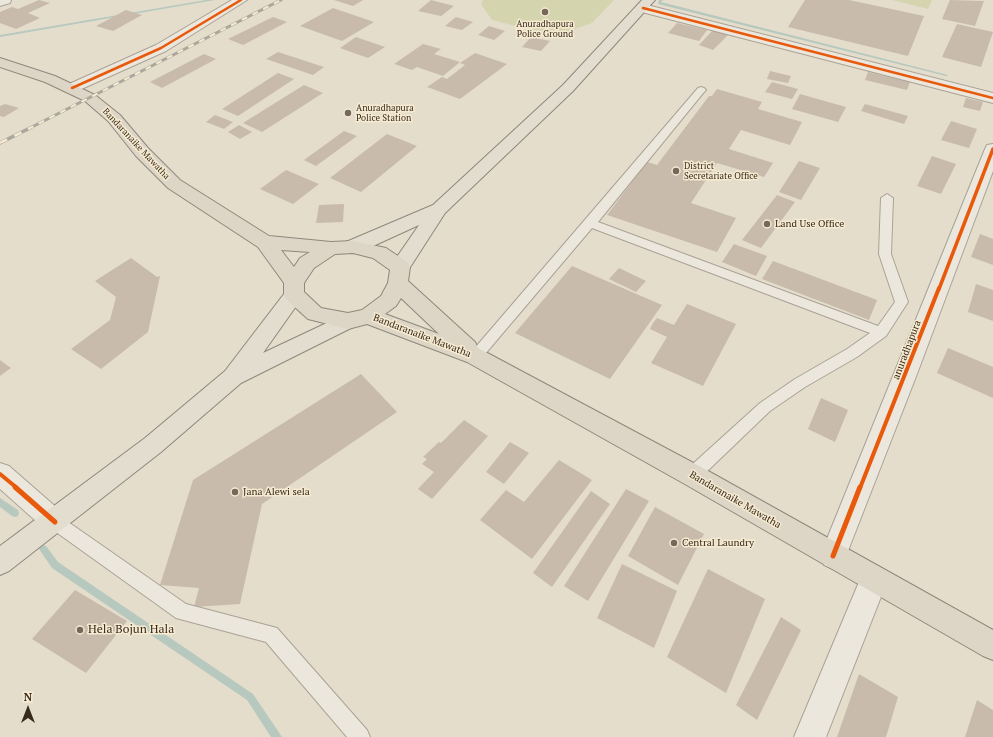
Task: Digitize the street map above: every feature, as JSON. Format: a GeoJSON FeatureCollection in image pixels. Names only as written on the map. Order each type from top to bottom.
{"type":"FeatureCollection","features":[{"type":"Feature","properties":{"kind":"highway","name":"Bandaranaike Mawatha"},"geometry":{"type":"LineString","coordinates":[[0,62],[72,88],[106,110],[142,152],[174,184],[228,220],[265,242],[331,248]]}},
{"type":"Feature","properties":{"kind":"highway","name":"Bandaranaike Mawatha"},"geometry":{"type":"LineString","coordinates":[[265,242],[294,288]]}},
{"type":"Feature","properties":{"kind":"highway"},"geometry":{"type":"LineString","coordinates":[[353,247],[379,253],[399,275],[389,301],[368,316],[348,321],[315,314],[294,288],[307,263],[331,248],[353,247]]}},
{"type":"Feature","properties":{"kind":"highway","name":"Bandaranaike Mawatha"},"geometry":{"type":"LineString","coordinates":[[399,275],[475,356]]}},
{"type":"Feature","properties":{"kind":"highway","name":"Bandaranaike Mawatha"},"geometry":{"type":"LineString","coordinates":[[368,316],[475,356],[692,475],[993,646]]}},
{"type":"Feature","properties":{"kind":"main road"},"geometry":{"type":"LineString","coordinates":[[399,275],[439,209],[568,88],[646,4]]}},
{"type":"Feature","properties":{"kind":"main road"},"geometry":{"type":"LineString","coordinates":[[353,247],[439,209]]}},
{"type":"Feature","properties":{"kind":"main road"},"geometry":{"type":"LineString","coordinates":[[233,377],[294,288]]}},
{"type":"Feature","properties":{"kind":"main road"},"geometry":{"type":"LineString","coordinates":[[0,562],[55,522],[153,445],[233,377],[348,321]]}},
{"type":"Feature","properties":{"kind":"street"},"geometry":{"type":"LineString","coordinates":[[0,2],[5,0]]}},
{"type":"Feature","properties":{"kind":"street"},"geometry":{"type":"LineString","coordinates":[[72,88],[161,48],[241,0]]}},
{"type":"Feature","properties":{"kind":"street"},"geometry":{"type":"LineString","coordinates":[[646,4],[993,98]]}},
{"type":"Feature","properties":{"kind":"street","name":"anuradhapura"},"geometry":{"type":"LineString","coordinates":[[833,556],[916,349],[993,149]]}},
{"type":"Feature","properties":{"kind":"street"},"geometry":{"type":"LineString","coordinates":[[0,474],[55,522]]}},
{"type":"Feature","properties":{"kind":"street"},"geometry":{"type":"LineString","coordinates":[[810,737],[874,579]]}},
{"type":"Feature","properties":{"kind":"lane"},"geometry":{"type":"LineString","coordinates":[[475,356],[590,223],[701,90]]}},
{"type":"Feature","properties":{"kind":"lane"},"geometry":{"type":"LineString","coordinates":[[692,475],[765,407],[800,383],[852,353],[881,332],[902,302],[885,254],[886,198]]}},
{"type":"Feature","properties":{"kind":"lane"},"geometry":{"type":"LineString","coordinates":[[590,223],[881,332]]}},
{"type":"Feature","properties":{"kind":"lane"},"geometry":{"type":"LineString","coordinates":[[55,522],[182,612],[271,634],[360,737]]}},
{"type":"Feature","properties":{"kind":"green space","name":"Anuradhapura Police Ground"},"geometry":{"type":"Polygon","coordinates":[[[483,0],[614,0],[592,23],[569,31],[531,30],[492,20],[481,4],[483,0]]]}},
{"type":"Feature","properties":{"kind":"green space"},"geometry":{"type":"Polygon","coordinates":[[[892,0],[932,0],[928,9],[892,0]]]}},
{"type":"Feature","properties":{"kind":"building"},"geometry":{"type":"Polygon","coordinates":[[[39,0],[50,3],[28,13],[40,18],[16,29],[0,23],[0,12],[12,7],[18,9],[39,0]]]}},
{"type":"Feature","properties":{"kind":"building"},"geometry":{"type":"Polygon","coordinates":[[[334,0],[363,0],[353,6],[334,0]]]}},
{"type":"Feature","properties":{"kind":"building"},"geometry":{"type":"Polygon","coordinates":[[[431,0],[454,6],[441,16],[418,11],[431,0]]]}},
{"type":"Feature","properties":{"kind":"building"},"geometry":{"type":"Polygon","coordinates":[[[805,0],[849,0],[924,16],[908,56],[788,27],[805,0]]]}},
{"type":"Feature","properties":{"kind":"building"},"geometry":{"type":"Polygon","coordinates":[[[950,0],[984,1],[975,26],[942,19],[950,0]]]}},
{"type":"Feature","properties":{"kind":"building"},"geometry":{"type":"Polygon","coordinates":[[[333,8],[374,22],[342,41],[300,26],[333,8]]]}},
{"type":"Feature","properties":{"kind":"building"},"geometry":{"type":"Polygon","coordinates":[[[126,10],[142,15],[113,31],[96,26],[126,10]]]}},
{"type":"Feature","properties":{"kind":"building"},"geometry":{"type":"Polygon","coordinates":[[[273,17],[287,22],[243,45],[228,39],[273,17]]]}},
{"type":"Feature","properties":{"kind":"building"},"geometry":{"type":"Polygon","coordinates":[[[456,17],[473,22],[462,30],[445,26],[456,17]]]}},
{"type":"Feature","properties":{"kind":"building"},"geometry":{"type":"Polygon","coordinates":[[[677,23],[707,30],[699,41],[668,33],[677,23]]]}},
{"type":"Feature","properties":{"kind":"building"},"geometry":{"type":"Polygon","coordinates":[[[957,24],[993,32],[981,67],[942,57],[957,24]]]}},
{"type":"Feature","properties":{"kind":"building"},"geometry":{"type":"Polygon","coordinates":[[[489,26],[505,31],[494,40],[478,35],[489,26]]]}},
{"type":"Feature","properties":{"kind":"building"},"geometry":{"type":"Polygon","coordinates":[[[713,30],[728,35],[713,50],[699,45],[713,30]]]}},
{"type":"Feature","properties":{"kind":"building"},"geometry":{"type":"Polygon","coordinates":[[[356,37],[385,47],[368,58],[340,48],[356,37]]]}},
{"type":"Feature","properties":{"kind":"building"},"geometry":{"type":"Polygon","coordinates":[[[531,37],[550,41],[541,51],[522,47],[531,37]]]}},
{"type":"Feature","properties":{"kind":"building"},"geometry":{"type":"Polygon","coordinates":[[[423,44],[441,49],[434,54],[460,62],[443,76],[417,67],[412,70],[394,64],[423,44]]]}},
{"type":"Feature","properties":{"kind":"building"},"geometry":{"type":"Polygon","coordinates":[[[278,52],[324,67],[313,75],[266,59],[278,52]]]}},
{"type":"Feature","properties":{"kind":"building"},"geometry":{"type":"Polygon","coordinates":[[[475,53],[507,64],[460,99],[427,87],[442,77],[447,79],[465,65],[460,63],[475,53]]]}},
{"type":"Feature","properties":{"kind":"building"},"geometry":{"type":"Polygon","coordinates":[[[204,54],[216,59],[162,88],[150,82],[204,54]]]}},
{"type":"Feature","properties":{"kind":"building"},"geometry":{"type":"Polygon","coordinates":[[[770,71],[791,76],[788,83],[767,79],[770,71]]]}},
{"type":"Feature","properties":{"kind":"building"},"geometry":{"type":"Polygon","coordinates":[[[868,72],[910,82],[907,90],[865,80],[868,72]]]}},
{"type":"Feature","properties":{"kind":"building"},"geometry":{"type":"Polygon","coordinates":[[[278,73],[294,79],[238,116],[222,109],[278,73]]]}},
{"type":"Feature","properties":{"kind":"building"},"geometry":{"type":"Polygon","coordinates":[[[772,82],[798,89],[792,99],[765,92],[772,82]]]}},
{"type":"Feature","properties":{"kind":"building"},"geometry":{"type":"Polygon","coordinates":[[[304,85],[323,93],[262,132],[243,123],[304,85]]]}},
{"type":"Feature","properties":{"kind":"building","name":"District Secretariate Office"},"geometry":{"type":"Polygon","coordinates":[[[717,89],[762,102],[758,109],[802,122],[790,145],[741,130],[729,149],[773,163],[764,177],[717,163],[691,203],[736,218],[717,252],[607,215],[647,162],[657,165],[709,96],[712,96],[717,89]]]}},
{"type":"Feature","properties":{"kind":"building"},"geometry":{"type":"Polygon","coordinates":[[[800,94],[846,107],[838,122],[792,109],[800,94]]]}},
{"type":"Feature","properties":{"kind":"building"},"geometry":{"type":"Polygon","coordinates":[[[966,98],[983,102],[980,111],[963,107],[966,98]]]}},
{"type":"Feature","properties":{"kind":"building"},"geometry":{"type":"Polygon","coordinates":[[[5,104],[19,108],[4,117],[0,116],[0,106],[5,104]]]}},
{"type":"Feature","properties":{"kind":"building"},"geometry":{"type":"Polygon","coordinates":[[[865,104],[908,116],[904,124],[861,111],[865,104]]]}},
{"type":"Feature","properties":{"kind":"building"},"geometry":{"type":"Polygon","coordinates":[[[215,115],[233,122],[224,129],[206,122],[215,115]]]}},
{"type":"Feature","properties":{"kind":"building"},"geometry":{"type":"Polygon","coordinates":[[[951,121],[977,129],[969,148],[941,140],[951,121]]]}},
{"type":"Feature","properties":{"kind":"building"},"geometry":{"type":"Polygon","coordinates":[[[239,125],[252,132],[240,139],[228,132],[239,125]]]}},
{"type":"Feature","properties":{"kind":"building"},"geometry":{"type":"Polygon","coordinates":[[[344,131],[357,136],[316,166],[304,160],[344,131]]]}},
{"type":"Feature","properties":{"kind":"building"},"geometry":{"type":"Polygon","coordinates":[[[387,134],[417,146],[361,192],[330,178],[387,134]]]}},
{"type":"Feature","properties":{"kind":"building"},"geometry":{"type":"Polygon","coordinates":[[[932,156],[956,164],[941,194],[917,186],[932,156]]]}},
{"type":"Feature","properties":{"kind":"building"},"geometry":{"type":"Polygon","coordinates":[[[799,161],[820,168],[801,200],[779,192],[799,161]]]}},
{"type":"Feature","properties":{"kind":"building"},"geometry":{"type":"Polygon","coordinates":[[[286,170],[319,184],[293,204],[260,189],[286,170]]]}},
{"type":"Feature","properties":{"kind":"building","name":"Land Use Office"},"geometry":{"type":"Polygon","coordinates":[[[777,195],[795,202],[761,248],[742,240],[777,195]]]}},
{"type":"Feature","properties":{"kind":"building"},"geometry":{"type":"Polygon","coordinates":[[[344,204],[343,222],[316,223],[319,205],[344,204]]]}},
{"type":"Feature","properties":{"kind":"building"},"geometry":{"type":"Polygon","coordinates":[[[980,234],[993,239],[993,265],[971,257],[980,234]]]}},
{"type":"Feature","properties":{"kind":"building"},"geometry":{"type":"Polygon","coordinates":[[[734,244],[767,256],[756,276],[722,262],[734,244]]]}},
{"type":"Feature","properties":{"kind":"building"},"geometry":{"type":"Polygon","coordinates":[[[131,258],[157,277],[160,276],[148,332],[101,369],[71,349],[110,320],[116,297],[95,281],[131,258]]]}},
{"type":"Feature","properties":{"kind":"building"},"geometry":{"type":"Polygon","coordinates":[[[773,261],[877,300],[869,320],[762,279],[773,261]]]}},
{"type":"Feature","properties":{"kind":"building"},"geometry":{"type":"Polygon","coordinates":[[[572,266],[662,305],[610,379],[515,333],[572,266]]]}},
{"type":"Feature","properties":{"kind":"building"},"geometry":{"type":"Polygon","coordinates":[[[619,268],[646,281],[636,292],[609,279],[619,268]]]}},
{"type":"Feature","properties":{"kind":"building"},"geometry":{"type":"Polygon","coordinates":[[[976,284],[993,290],[993,321],[968,312],[976,284]]]}},
{"type":"Feature","properties":{"kind":"building"},"geometry":{"type":"Polygon","coordinates":[[[687,304],[736,324],[703,386],[651,363],[667,337],[650,329],[653,323],[657,318],[674,325],[687,304]]]}},
{"type":"Feature","properties":{"kind":"building"},"geometry":{"type":"Polygon","coordinates":[[[948,348],[993,367],[993,398],[937,373],[948,348]]]}},
{"type":"Feature","properties":{"kind":"building"},"geometry":{"type":"Polygon","coordinates":[[[0,360],[11,368],[0,376],[0,360]]]}},
{"type":"Feature","properties":{"kind":"building","name":"Jana Alewi sela"},"geometry":{"type":"Polygon","coordinates":[[[361,374],[397,412],[262,504],[240,604],[194,607],[199,588],[160,585],[193,480],[361,374]]]}},
{"type":"Feature","properties":{"kind":"building"},"geometry":{"type":"Polygon","coordinates":[[[821,398],[848,410],[835,442],[808,429],[821,398]]]}},
{"type":"Feature","properties":{"kind":"building"},"geometry":{"type":"Polygon","coordinates":[[[464,420],[488,436],[432,499],[418,489],[434,472],[422,464],[427,459],[423,457],[439,442],[441,443],[464,420]]]}},
{"type":"Feature","properties":{"kind":"building"},"geometry":{"type":"Polygon","coordinates":[[[510,442],[529,453],[504,484],[486,472],[510,442]]]}},
{"type":"Feature","properties":{"kind":"building"},"geometry":{"type":"Polygon","coordinates":[[[559,460],[592,480],[532,559],[480,520],[506,490],[524,502],[559,460]]]}},
{"type":"Feature","properties":{"kind":"building"},"geometry":{"type":"Polygon","coordinates":[[[626,489],[649,501],[588,601],[564,586],[626,489]]]}},
{"type":"Feature","properties":{"kind":"building"},"geometry":{"type":"Polygon","coordinates":[[[591,491],[610,504],[552,587],[533,573],[591,491]]]}},
{"type":"Feature","properties":{"kind":"building"},"geometry":{"type":"Polygon","coordinates":[[[655,507],[704,534],[678,585],[628,556],[655,507]]]}},
{"type":"Feature","properties":{"kind":"building"},"geometry":{"type":"Polygon","coordinates":[[[622,564],[677,591],[654,648],[597,618],[622,564]]]}},
{"type":"Feature","properties":{"kind":"building"},"geometry":{"type":"Polygon","coordinates":[[[708,569],[765,599],[726,693],[667,657],[708,569]]]}},
{"type":"Feature","properties":{"kind":"building","name":"Hela Bojun Hala"},"geometry":{"type":"Polygon","coordinates":[[[75,590],[127,621],[86,673],[32,639],[75,590]]]}},
{"type":"Feature","properties":{"kind":"building"},"geometry":{"type":"Polygon","coordinates":[[[781,617],[801,630],[757,720],[736,705],[781,617]]]}},
{"type":"Feature","properties":{"kind":"building"},"geometry":{"type":"Polygon","coordinates":[[[859,674],[898,697],[886,737],[837,737],[859,674]]]}},
{"type":"Feature","properties":{"kind":"building"},"geometry":{"type":"Polygon","coordinates":[[[977,700],[993,710],[993,737],[965,737],[977,700]]]}},
{"type":"Feature","properties":{"kind":"waterway"},"geometry":{"type":"LineString","coordinates":[[0,36],[213,0]]}},
{"type":"Feature","properties":{"kind":"waterway"},"geometry":{"type":"LineString","coordinates":[[661,0],[659,3],[946,75]]}},
{"type":"Feature","properties":{"kind":"waterway"},"geometry":{"type":"LineString","coordinates":[[0,502],[15,513]]}},
{"type":"Feature","properties":{"kind":"waterway"},"geometry":{"type":"LineString","coordinates":[[43,549],[55,565],[250,697],[277,737]]}},
{"type":"Feature","properties":{"kind":"railway"},"geometry":{"type":"LineString","coordinates":[[28,129],[281,0]]}},
{"type":"Feature","properties":{"kind":"railway"},"geometry":{"type":"LineString","coordinates":[[0,143],[28,129]]}},
{"type":"Feature","properties":{"kind":"cycle path"},"geometry":{"type":"LineString","coordinates":[[72,88],[161,48],[241,0]]}},
{"type":"Feature","properties":{"kind":"cycle path"},"geometry":{"type":"LineString","coordinates":[[643,8],[993,98]]}},
{"type":"Feature","properties":{"kind":"cycle path"},"geometry":{"type":"LineString","coordinates":[[833,556],[906,374],[993,149]]}},
{"type":"Feature","properties":{"kind":"cycle path"},"geometry":{"type":"LineString","coordinates":[[0,474],[55,522]]}},
{"type":"Feature","properties":{"kind":"place","name":"Anuradhapura Police Ground"},"geometry":{"type":"Point","coordinates":[545,12]}},
{"type":"Feature","properties":{"kind":"place","name":"Anuradhapura Police Station"},"geometry":{"type":"Point","coordinates":[348,113]}},
{"type":"Feature","properties":{"kind":"place","name":"District Secretariate Office"},"geometry":{"type":"Point","coordinates":[676,171]}},
{"type":"Feature","properties":{"kind":"place","name":"Land Use Office"},"geometry":{"type":"Point","coordinates":[767,224]}},
{"type":"Feature","properties":{"kind":"place","name":"Jana Alewi sela"},"geometry":{"type":"Point","coordinates":[235,492]}},
{"type":"Feature","properties":{"kind":"place","name":"Central Laundry"},"geometry":{"type":"Point","coordinates":[674,543]}},
{"type":"Feature","properties":{"kind":"place","name":"Hela Bojun Hala"},"geometry":{"type":"Point","coordinates":[80,630]}}]}
